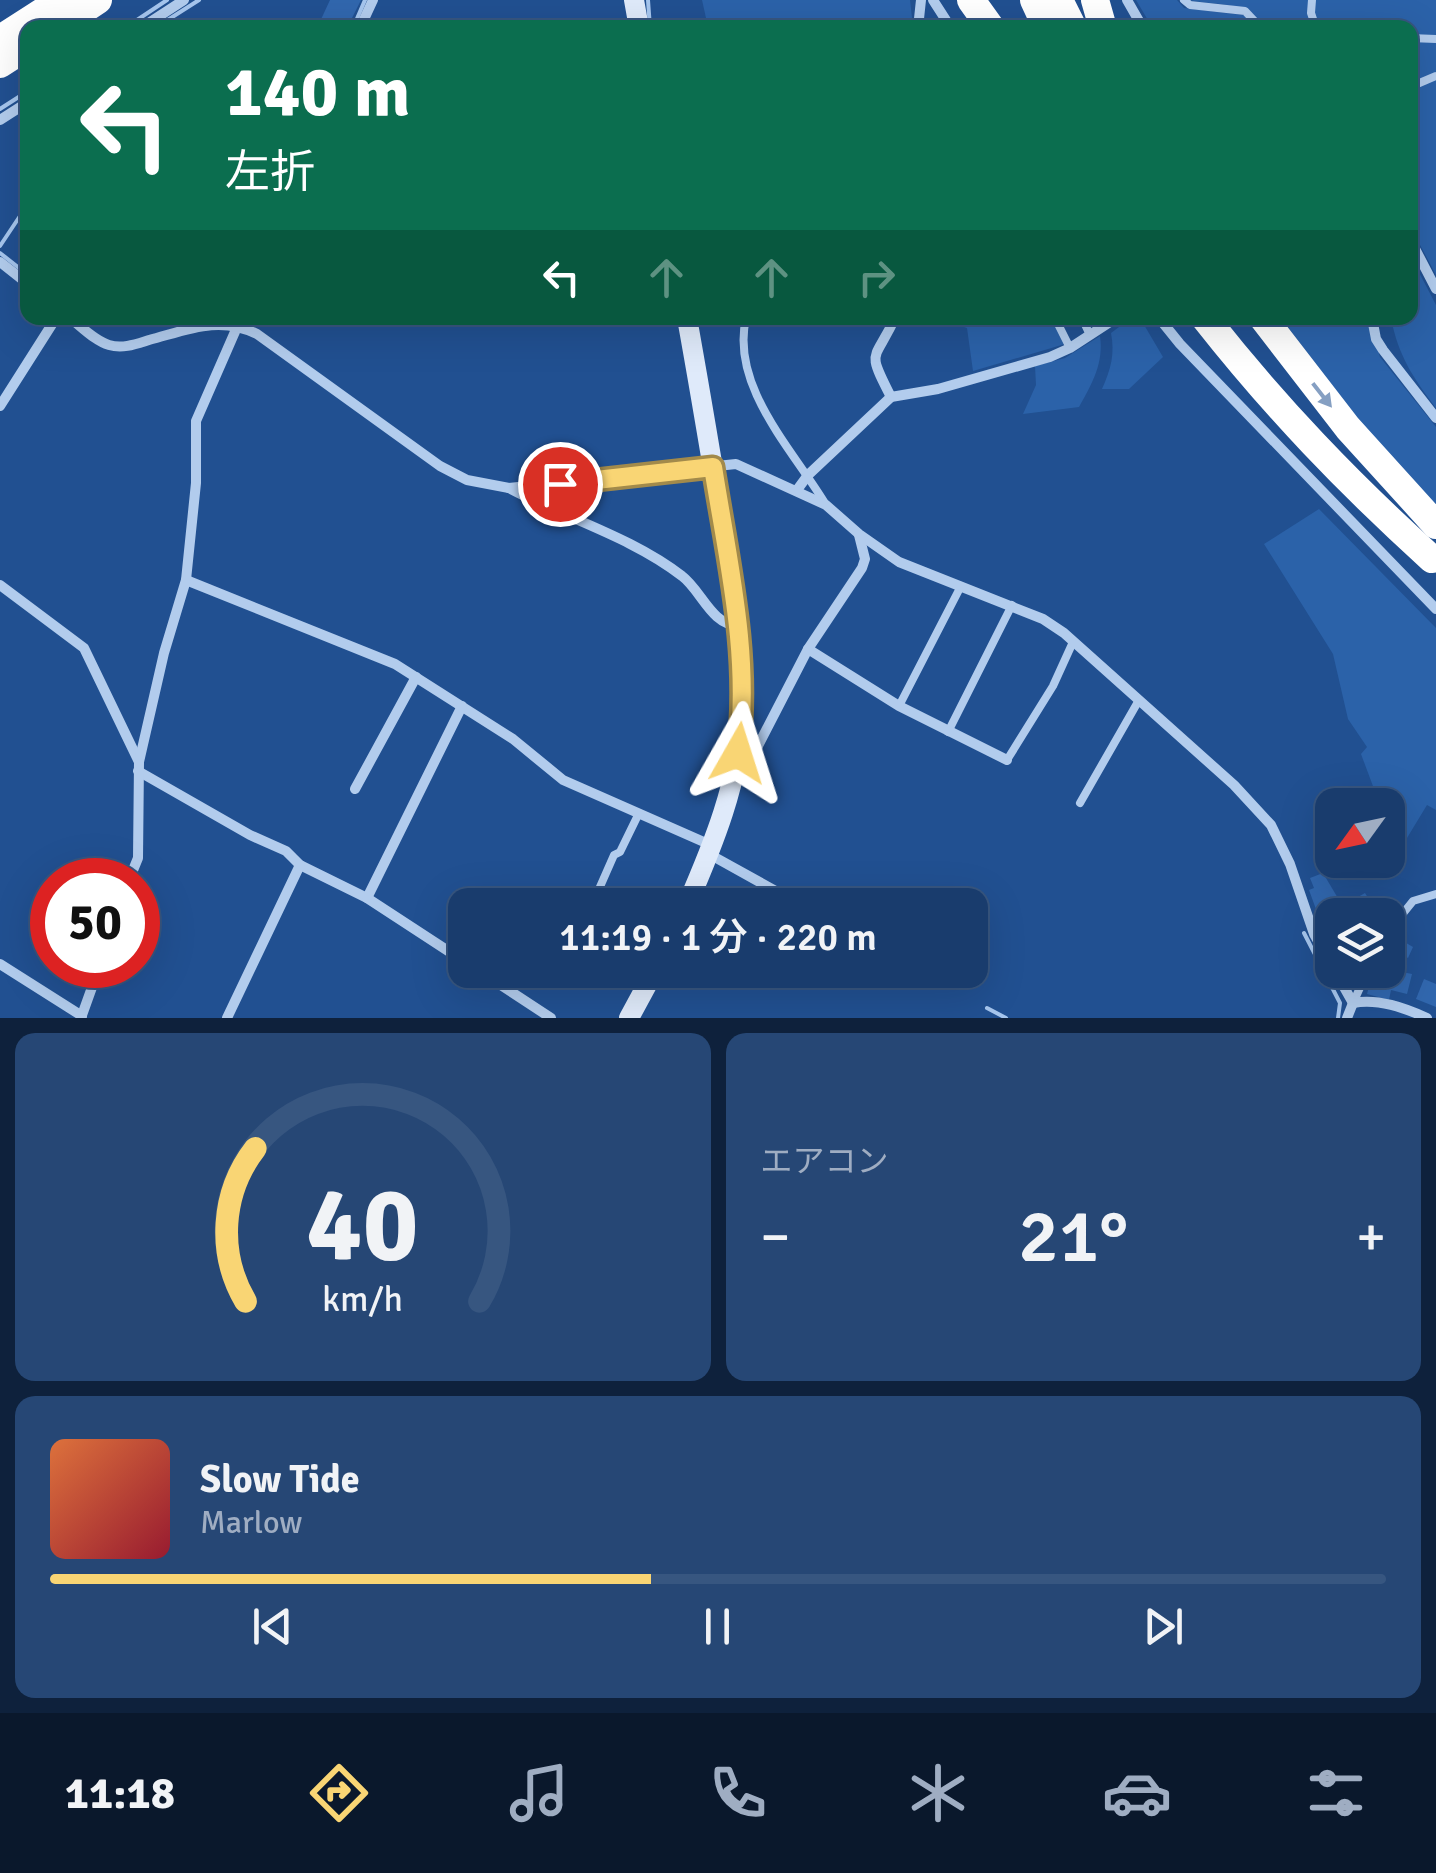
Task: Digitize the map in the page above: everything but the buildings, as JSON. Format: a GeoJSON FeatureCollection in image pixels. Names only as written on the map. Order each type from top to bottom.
{"type":"FeatureCollection","features":[{"type":"Feature","properties":{"kind":"highway"},"geometry":{"type":"LineString","coordinates":[[30,20],[61,0]]}},
{"type":"Feature","properties":{"kind":"highway"},"geometry":{"type":"LineString","coordinates":[[68,20],[98,0]]}},
{"type":"Feature","properties":{"kind":"highway"},"geometry":{"type":"LineString","coordinates":[[1211,325],[1283,413],[1352,487],[1434,561]]}},
{"type":"Feature","properties":{"kind":"highway"},"geometry":{"type":"LineString","coordinates":[[1230,325],[1301,415],[1434,561]]}},
{"type":"Feature","properties":{"kind":"highway"},"geometry":{"type":"LineString","coordinates":[[1268,325],[1348,428],[1436,525]]}},
{"type":"Feature","properties":{"kind":"main road"},"geometry":{"type":"LineString","coordinates":[[688,325],[740,624],[742,719],[730,788],[694,888]]}},
{"type":"Feature","properties":{"kind":"main road"},"geometry":{"type":"LineString","coordinates":[[629,1018],[645,988]]}},
{"type":"Feature","properties":{"kind":"street"},"geometry":{"type":"LineString","coordinates":[[153,20],[184,0]]}},
{"type":"Feature","properties":{"kind":"street"},"geometry":{"type":"LineString","coordinates":[[1418,254],[1436,289]]}},
{"type":"Feature","properties":{"kind":"street"},"geometry":{"type":"LineString","coordinates":[[0,262],[20,278]]}},
{"type":"Feature","properties":{"kind":"street"},"geometry":{"type":"LineString","coordinates":[[0,406],[52,325]]}},
{"type":"Feature","properties":{"kind":"street"},"geometry":{"type":"LineString","coordinates":[[80,325],[108,345],[126,346],[202,325]]}},
{"type":"Feature","properties":{"kind":"street"},"geometry":{"type":"LineString","coordinates":[[138,858],[138,766],[186,580],[196,483],[196,420],[238,325]]}},
{"type":"Feature","properties":{"kind":"street"},"geometry":{"type":"LineString","coordinates":[[245,325],[440,466],[467,480],[508,488],[648,554],[690,582],[718,618],[730,625],[740,624]]}},
{"type":"Feature","properties":{"kind":"street"},"geometry":{"type":"LineString","coordinates":[[891,325],[874,355],[874,363],[892,396]]}},
{"type":"Feature","properties":{"kind":"street"},"geometry":{"type":"LineString","coordinates":[[797,490],[892,396],[938,390],[1070,348],[1105,325]]}},
{"type":"Feature","properties":{"kind":"street"},"geometry":{"type":"LineString","coordinates":[[1165,325],[1436,609]]}},
{"type":"Feature","properties":{"kind":"street"},"geometry":{"type":"LineString","coordinates":[[1373,325],[1383,350],[1436,418]]}},
{"type":"Feature","properties":{"kind":"street"},"geometry":{"type":"LineString","coordinates":[[508,488],[736,464],[826,505],[900,562],[1043,618],[1234,786],[1271,825],[1326,960],[1353,1004]]}},
{"type":"Feature","properties":{"kind":"street"},"geometry":{"type":"LineString","coordinates":[[730,788],[744,773],[808,649],[862,568],[865,559],[859,534]]}},
{"type":"Feature","properties":{"kind":"street"},"geometry":{"type":"LineString","coordinates":[[186,580],[379,657],[512,739],[564,780],[639,812],[774,888]]}},
{"type":"Feature","properties":{"kind":"street"},"geometry":{"type":"LineString","coordinates":[[0,584],[84,648],[138,766],[250,835],[286,851],[300,864],[367,898],[448,951]]}},
{"type":"Feature","properties":{"kind":"street"},"geometry":{"type":"LineString","coordinates":[[808,649],[899,706],[1007,760]]}},
{"type":"Feature","properties":{"kind":"street"},"geometry":{"type":"LineString","coordinates":[[355,789],[416,677]]}},
{"type":"Feature","properties":{"kind":"street"},"geometry":{"type":"LineString","coordinates":[[367,898],[462,706]]}},
{"type":"Feature","properties":{"kind":"street"},"geometry":{"type":"LineString","coordinates":[[227,1018],[300,864]]}},
{"type":"Feature","properties":{"kind":"street"},"geometry":{"type":"LineString","coordinates":[[0,964],[82,1017],[92,988]]}},
{"type":"Feature","properties":{"kind":"street"},"geometry":{"type":"LineString","coordinates":[[504,988],[544,1016]]}},
{"type":"Feature","properties":{"kind":"street"},"geometry":{"type":"LineString","coordinates":[[1353,1004],[1367,1000],[1428,1018]]}},
{"type":"Feature","properties":{"kind":"street"},"geometry":{"type":"LineString","coordinates":[[1347,1018],[1353,1004]]}},
{"type":"Feature","properties":{"kind":"lane"},"geometry":{"type":"LineString","coordinates":[[1184,0],[1245,10],[1254,20]]}},
{"type":"Feature","properties":{"kind":"lane"},"geometry":{"type":"LineString","coordinates":[[745,325],[743,342],[762,409],[826,505]]}},
{"type":"Feature","properties":{"kind":"lane"},"geometry":{"type":"LineString","coordinates":[[1059,325],[1070,348]]}},
{"type":"Feature","properties":{"kind":"lane"},"geometry":{"type":"LineString","coordinates":[[1085,325],[1090,335]]}},
{"type":"Feature","properties":{"kind":"lane"},"geometry":{"type":"LineString","coordinates":[[899,706],[961,586]]}},
{"type":"Feature","properties":{"kind":"lane"},"geometry":{"type":"LineString","coordinates":[[948,732],[1012,605]]}},
{"type":"Feature","properties":{"kind":"lane"},"geometry":{"type":"LineString","coordinates":[[1007,760],[1053,686],[1073,642]]}},
{"type":"Feature","properties":{"kind":"lane"},"geometry":{"type":"LineString","coordinates":[[1080,802],[1139,700]]}},
{"type":"Feature","properties":{"kind":"lane"},"geometry":{"type":"LineString","coordinates":[[599,888],[639,812]]}},
{"type":"Feature","properties":{"kind":"lane"},"geometry":{"type":"LineString","coordinates":[[1405,912],[1414,901],[1436,894]]}},
{"type":"Feature","properties":{"kind":"lane"},"geometry":{"type":"LineString","coordinates":[[1353,1004],[1360,988]]}},
{"type":"Feature","properties":{"kind":"shaded area"},"geometry":{"type":"Polygon","coordinates":[[[702,0],[910,0],[912,20],[706,20],[702,0]]]}},
{"type":"Feature","properties":{"kind":"shaded area"},"geometry":{"type":"Polygon","coordinates":[[[1136,0],[1177,0],[1184,8],[1244,15],[1249,20],[1148,20],[1136,0]]]}},
{"type":"Feature","properties":{"kind":"shaded area"},"geometry":{"type":"Polygon","coordinates":[[[1189,0],[1436,0],[1436,275],[1418,241],[1418,20],[1258,20],[1249,12],[1189,0]]]}},
{"type":"Feature","properties":{"kind":"shaded area"},"geometry":{"type":"Polygon","coordinates":[[[1418,270],[1436,305],[1436,408],[1398,343],[1393,325],[1418,325],[1418,270]]]}},
{"type":"Feature","properties":{"kind":"shaded area"},"geometry":{"type":"Polygon","coordinates":[[[958,325],[1056,325],[1065,344],[973,371],[967,328],[958,325]]]}},
{"type":"Feature","properties":{"kind":"shaded area"},"geometry":{"type":"Polygon","coordinates":[[[1122,325],[1144,325],[1163,357],[1129,389],[1102,389],[1111,361],[1111,333],[1122,325]]]}},
{"type":"Feature","properties":{"kind":"shaded area"},"geometry":{"type":"Polygon","coordinates":[[[1286,325],[1371,325],[1380,357],[1436,427],[1436,511],[1354,414],[1286,325]]]}},
{"type":"Feature","properties":{"kind":"shaded area"},"geometry":{"type":"Polygon","coordinates":[[[1100,336],[1099,364],[1079,407],[1023,414],[1036,385],[1035,366],[1065,358],[1100,336]]]}},
{"type":"Feature","properties":{"kind":"shaded area"},"geometry":{"type":"Polygon","coordinates":[[[1319,509],[1436,628],[1436,810],[1427,805],[1407,838],[1405,788],[1374,788],[1361,754],[1367,747],[1348,719],[1333,654],[1264,544],[1319,509]]]}},
{"type":"Feature","properties":{"kind":"waterway"},"geometry":{"type":"LineString","coordinates":[[137,20],[167,0]]}},
{"type":"Feature","properties":{"kind":"waterway"},"geometry":{"type":"LineString","coordinates":[[168,20],[199,0]]}},
{"type":"Feature","properties":{"kind":"waterway"},"geometry":{"type":"LineString","coordinates":[[356,20],[365,0]]}},
{"type":"Feature","properties":{"kind":"waterway"},"geometry":{"type":"LineString","coordinates":[[648,0],[649,20]]}},
{"type":"Feature","properties":{"kind":"waterway"},"geometry":{"type":"LineString","coordinates":[[0,109],[20,96]]}},
{"type":"Feature","properties":{"kind":"waterway"},"geometry":{"type":"LineString","coordinates":[[0,246],[20,216]]}},
{"type":"Feature","properties":{"kind":"waterway"},"geometry":{"type":"LineString","coordinates":[[0,253],[20,269]]}},
{"type":"Feature","properties":{"kind":"waterway"},"geometry":{"type":"LineString","coordinates":[[1304,933],[1340,1003],[1338,1018]]}},
{"type":"Feature","properties":{"kind":"waterway"},"geometry":{"type":"LineString","coordinates":[[987,1008],[1006,1018]]}},
{"type":"Feature","properties":{"kind":"route"},"geometry":{"type":"LineString","coordinates":[[560,484],[713,467],[740,624],[743,680],[738,753]]}}]}
